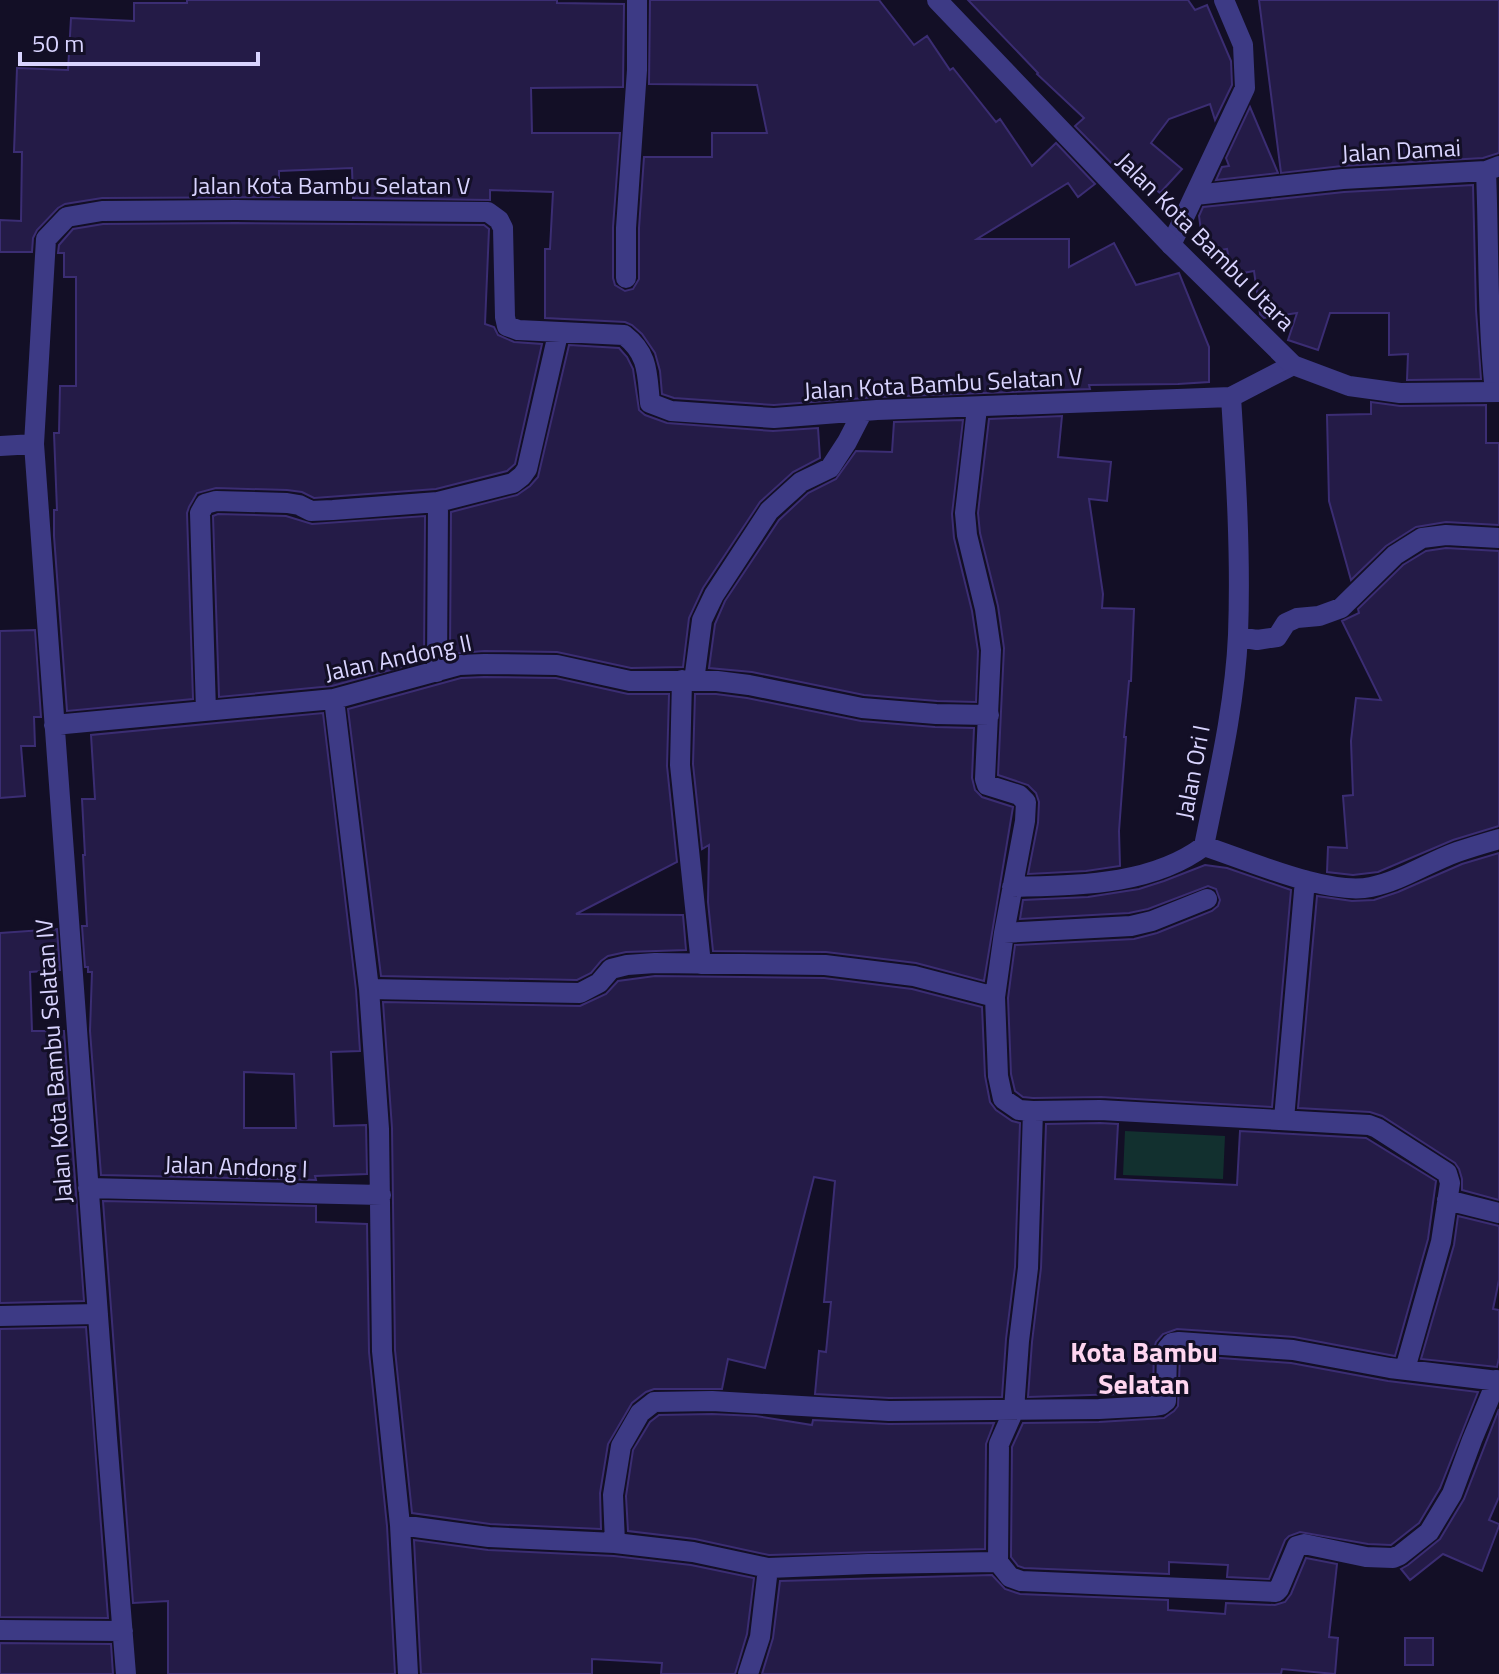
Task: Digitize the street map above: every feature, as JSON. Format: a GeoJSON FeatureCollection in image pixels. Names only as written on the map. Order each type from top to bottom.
{"type":"FeatureCollection","features":[{"type":"Feature","properties":{"kind":"street"},"geometry":{"type":"LineString","coordinates":[[626,278],[626,228],[637,70],[637,0]]}},
{"type":"Feature","properties":{"kind":"street","name":"Jalan Kota Bambu Utara"},"geometry":{"type":"LineString","coordinates":[[937,0],[1171,245],[1293,365],[1349,386],[1400,393],[1497,392]]}},
{"type":"Feature","properties":{"kind":"street"},"geometry":{"type":"LineString","coordinates":[[1171,245],[1245,88],[1243,45],[1224,0]]}},
{"type":"Feature","properties":{"kind":"street","name":"Jalan Damai"},"geometry":{"type":"LineString","coordinates":[[1195,195],[1315,181],[1492,169],[1489,336],[1497,392]]}},
{"type":"Feature","properties":{"kind":"street","name":"Jalan Kota Bambu Selatan V"},"geometry":{"type":"LineString","coordinates":[[34,444],[46,239],[67,217],[102,211],[488,212],[499,220],[503,228],[507,326],[558,334],[624,335],[637,345],[644,357],[650,403],[671,411],[774,418],[863,411],[1231,397],[1293,365]]}},
{"type":"Feature","properties":{"kind":"street"},"geometry":{"type":"LineString","coordinates":[[206,711],[200,513],[205,504],[216,501],[287,503],[311,511],[438,502],[513,483],[527,469],[558,334]]}},
{"type":"Feature","properties":{"kind":"street","name":"Jalan Ori I"},"geometry":{"type":"LineString","coordinates":[[1231,397],[1239,531],[1238,637],[1226,735],[1204,846],[1305,880],[1353,889],[1372,887],[1458,851],[1499,839]]}},
{"type":"Feature","properties":{"kind":"street"},"geometry":{"type":"LineString","coordinates":[[977,408],[965,513],[991,650],[985,772],[987,785],[1019,795],[1026,802],[995,997],[998,1076],[1003,1099],[1019,1110],[1033,1111],[1100,1110],[1369,1125],[1447,1173],[1450,1183],[1441,1242],[1405,1369]]}},
{"type":"Feature","properties":{"kind":"street"},"geometry":{"type":"LineString","coordinates":[[701,964],[680,765],[688,680],[702,620],[714,595],[769,511],[801,482],[830,468],[863,411]]}},
{"type":"Feature","properties":{"kind":"street"},"geometry":{"type":"LineString","coordinates":[[0,446],[34,444]]}},
{"type":"Feature","properties":{"kind":"street","name":"Jalan Kota Bambu Selatan IV"},"geometry":{"type":"LineString","coordinates":[[34,444],[126,1674]]}},
{"type":"Feature","properties":{"kind":"street"},"geometry":{"type":"LineString","coordinates":[[437,672],[438,502]]}},
{"type":"Feature","properties":{"kind":"street"},"geometry":{"type":"LineString","coordinates":[[1238,637],[1257,640],[1277,637],[1286,623],[1297,618],[1319,616],[1341,608],[1395,555],[1422,538],[1446,535],[1499,538]]}},
{"type":"Feature","properties":{"kind":"street","name":"Jalan Andong II"},"geometry":{"type":"LineString","coordinates":[[54,725],[334,699],[459,665],[557,665],[630,681],[688,680],[749,685],[862,708],[989,715]]}},
{"type":"Feature","properties":{"kind":"street"},"geometry":{"type":"LineString","coordinates":[[334,699],[369,989],[379,1129],[382,1351],[400,1525],[408,1674]]}},
{"type":"Feature","properties":{"kind":"street"},"geometry":{"type":"LineString","coordinates":[[1012,887],[1092,884],[1149,872],[1189,857],[1204,846]]}},
{"type":"Feature","properties":{"kind":"street"},"geometry":{"type":"LineString","coordinates":[[1284,1119],[1305,880]]}},
{"type":"Feature","properties":{"kind":"street"},"geometry":{"type":"LineString","coordinates":[[1004,933],[1131,926],[1207,899]]}},
{"type":"Feature","properties":{"kind":"street"},"geometry":{"type":"LineString","coordinates":[[369,989],[580,993],[599,983],[611,969],[627,965],[825,965],[914,976],[995,997]]}},
{"type":"Feature","properties":{"kind":"street"},"geometry":{"type":"LineString","coordinates":[[615,1543],[613,1495],[621,1446],[640,1413],[654,1402],[712,1401],[889,1411],[1014,1410],[1099,1409],[1161,1405],[1166,1401],[1167,1349],[1172,1343],[1293,1350],[1390,1368],[1498,1380],[1452,1494],[1429,1532],[1396,1557],[1366,1557],[1299,1545],[1276,1592],[1021,1581],[1010,1577],[998,1562],[999,1444],[1014,1410],[1028,1268],[1033,1111]]}},
{"type":"Feature","properties":{"kind":"street","name":"Jalan Andong I"},"geometry":{"type":"LineString","coordinates":[[88,1188],[381,1195]]}},
{"type":"Feature","properties":{"kind":"street"},"geometry":{"type":"LineString","coordinates":[[1447,1200],[1499,1213]]}},
{"type":"Feature","properties":{"kind":"street"},"geometry":{"type":"LineString","coordinates":[[0,1316],[98,1314]]}},
{"type":"Feature","properties":{"kind":"street"},"geometry":{"type":"LineString","coordinates":[[400,1525],[489,1537],[615,1543],[693,1552],[768,1568],[998,1562]]}},
{"type":"Feature","properties":{"kind":"street"},"geometry":{"type":"LineString","coordinates":[[748,1674],[760,1637],[768,1568]]}},
{"type":"Feature","properties":{"kind":"street"},"geometry":{"type":"LineString","coordinates":[[0,1630],[123,1631]]}},
{"type":"Feature","properties":{"kind":"green space"},"geometry":{"type":"Polygon","coordinates":[[[1125,1131],[1225,1136],[1223,1179],[1123,1175],[1125,1131]]]}},
{"type":"Feature","properties":{"kind":"building"},"geometry":{"type":"Polygon","coordinates":[[[187,0],[557,0],[557,3],[624,4],[623,87],[531,88],[532,133],[620,133],[613,227],[613,278],[615,285],[625,291],[633,289],[639,279],[644,157],[712,157],[712,133],[767,133],[757,85],[649,84],[650,0],[879,0],[914,45],[927,36],[950,70],[953,68],[996,122],[1000,119],[1032,166],[1056,143],[1095,184],[1078,197],[1068,183],[977,239],[1069,239],[1069,267],[1114,243],[1136,285],[1179,273],[1209,347],[1209,382],[1089,385],[1090,389],[877,397],[774,405],[674,398],[662,394],[655,353],[632,325],[625,322],[545,318],[545,249],[550,249],[553,192],[490,190],[490,200],[353,198],[352,168],[279,171],[279,197],[102,198],[65,204],[37,230],[32,252],[0,252],[0,220],[21,221],[22,152],[14,152],[17,68],[68,70],[71,18],[134,21],[134,3],[187,3],[187,0]]]}},
{"type":"Feature","properties":{"kind":"building"},"geometry":{"type":"Polygon","coordinates":[[[968,0],[1188,0],[1195,10],[1207,5],[1231,61],[1232,85],[1215,120],[1210,104],[1169,119],[1151,143],[1182,169],[1160,193],[1124,162],[1116,168],[1075,126],[1084,118],[1037,74],[968,0]]]}},
{"type":"Feature","properties":{"kind":"building"},"geometry":{"type":"Polygon","coordinates":[[[1259,0],[1499,0],[1499,153],[1483,158],[1342,166],[1281,173],[1259,0]]]}},
{"type":"Feature","properties":{"kind":"building"},"geometry":{"type":"Polygon","coordinates":[[[1250,107],[1278,173],[1216,180],[1222,167],[1229,166],[1226,158],[1250,107]]]}},
{"type":"Feature","properties":{"kind":"building"},"geometry":{"type":"Polygon","coordinates":[[[1473,185],[1481,379],[1407,380],[1408,354],[1389,355],[1389,313],[1330,313],[1318,350],[1288,340],[1297,313],[1264,318],[1260,314],[1254,271],[1232,275],[1227,249],[1204,253],[1199,216],[1203,207],[1344,192],[1473,185]]]}},
{"type":"Feature","properties":{"kind":"building"},"geometry":{"type":"Polygon","coordinates":[[[103,224],[484,225],[489,229],[485,324],[494,327],[498,335],[514,342],[542,344],[515,464],[507,471],[436,489],[314,498],[287,490],[216,488],[197,493],[187,513],[193,699],[67,711],[54,536],[54,510],[57,510],[54,433],[59,433],[60,386],[76,386],[76,277],[64,277],[64,253],[58,253],[59,245],[73,229],[103,224]]]}},
{"type":"Feature","properties":{"kind":"building"},"geometry":{"type":"Polygon","coordinates":[[[569,345],[619,348],[633,369],[639,410],[667,423],[773,431],[818,428],[820,458],[793,472],[760,502],[703,588],[689,618],[683,667],[631,668],[557,652],[450,654],[451,512],[517,495],[538,477],[569,345]]]}},
{"type":"Feature","properties":{"kind":"building"},"geometry":{"type":"Polygon","coordinates":[[[1371,402],[1400,406],[1486,405],[1486,443],[1499,443],[1499,525],[1446,522],[1416,527],[1386,546],[1351,580],[1329,501],[1327,415],[1371,414],[1371,402]]]}},
{"type":"Feature","properties":{"kind":"building"},"geometry":{"type":"Polygon","coordinates":[[[1062,416],[1058,457],[1111,462],[1107,501],[1089,499],[1103,594],[1102,608],[1134,609],[1131,681],[1124,737],[1120,866],[1028,874],[1039,802],[1028,785],[998,775],[1004,648],[978,513],[989,419],[1062,416]]]}},
{"type":"Feature","properties":{"kind":"building"},"geometry":{"type":"Polygon","coordinates":[[[963,420],[952,514],[954,538],[972,611],[978,651],[976,702],[864,695],[752,672],[709,668],[715,624],[725,601],[779,520],[808,493],[836,479],[856,451],[892,452],[894,422],[963,420]]]}},
{"type":"Feature","properties":{"kind":"building"},"geometry":{"type":"Polygon","coordinates":[[[213,516],[286,516],[312,524],[425,516],[424,661],[332,686],[219,697],[213,516]]]}},
{"type":"Feature","properties":{"kind":"building"},"geometry":{"type":"Polygon","coordinates":[[[1446,548],[1499,551],[1499,826],[1453,840],[1378,872],[1353,875],[1327,872],[1328,847],[1347,848],[1343,796],[1353,795],[1351,741],[1356,698],[1381,700],[1342,621],[1359,613],[1358,609],[1403,565],[1426,551],[1446,548]]]}},
{"type":"Feature","properties":{"kind":"building"},"geometry":{"type":"Polygon","coordinates":[[[35,630],[41,717],[34,717],[35,746],[21,746],[25,796],[0,798],[0,631],[35,630]]]}},
{"type":"Feature","properties":{"kind":"building"},"geometry":{"type":"Polygon","coordinates":[[[461,678],[556,678],[628,694],[669,694],[667,766],[677,862],[576,914],[683,915],[686,950],[626,952],[608,956],[591,973],[577,980],[381,976],[348,709],[461,678]]]}},
{"type":"Feature","properties":{"kind":"building"},"geometry":{"type":"Polygon","coordinates":[[[695,694],[747,698],[861,721],[974,728],[972,778],[975,790],[982,797],[1013,807],[984,981],[916,963],[826,952],[713,951],[708,902],[709,845],[702,849],[693,764],[695,694]]]}},
{"type":"Feature","properties":{"kind":"building"},"geometry":{"type":"Polygon","coordinates":[[[323,713],[356,990],[360,1051],[331,1052],[334,1126],[366,1125],[367,1174],[315,1176],[316,1180],[101,1175],[90,1031],[92,972],[85,967],[82,926],[87,926],[82,799],[95,799],[91,735],[323,713]],[[244,1072],[244,1128],[296,1128],[294,1074],[244,1072]]]}},
{"type":"Feature","properties":{"kind":"building"},"geometry":{"type":"Polygon","coordinates":[[[1499,853],[1499,1200],[1462,1190],[1462,1179],[1455,1163],[1382,1116],[1370,1112],[1298,1108],[1317,896],[1352,901],[1374,900],[1462,864],[1499,853]]]}},
{"type":"Feature","properties":{"kind":"building"},"geometry":{"type":"Polygon","coordinates":[[[1205,865],[1227,868],[1291,890],[1272,1107],[1101,1097],[1033,1098],[1023,1097],[1015,1091],[1011,1074],[1008,998],[1015,945],[1134,939],[1212,911],[1220,900],[1216,889],[1208,886],[1129,913],[1020,919],[1023,900],[1088,897],[1139,889],[1205,865]]]}},
{"type":"Feature","properties":{"kind":"building"},"geometry":{"type":"Polygon","coordinates":[[[57,929],[60,970],[30,972],[32,1031],[64,1031],[84,1301],[0,1303],[0,933],[57,929]]]}},
{"type":"Feature","properties":{"kind":"building"},"geometry":{"type":"Polygon","coordinates":[[[655,976],[824,978],[912,989],[982,1007],[985,1076],[990,1102],[996,1110],[1020,1123],[1015,1267],[1002,1397],[889,1398],[815,1394],[819,1351],[826,1352],[831,1302],[824,1302],[835,1181],[814,1177],[765,1368],[728,1359],[722,1389],[654,1389],[632,1403],[608,1444],[600,1493],[601,1529],[490,1524],[412,1513],[395,1350],[392,1128],[383,1002],[580,1006],[606,994],[618,981],[655,976]]]}},
{"type":"Feature","properties":{"kind":"building"},"geometry":{"type":"Polygon","coordinates":[[[1046,1124],[1118,1124],[1115,1179],[1237,1185],[1240,1131],[1366,1138],[1436,1181],[1428,1239],[1395,1356],[1294,1337],[1177,1329],[1163,1334],[1156,1342],[1153,1393],[1028,1397],[1041,1268],[1046,1124]]]}},
{"type":"Feature","properties":{"kind":"building"},"geometry":{"type":"Polygon","coordinates":[[[103,1201],[316,1206],[316,1222],[367,1224],[369,1352],[387,1526],[395,1674],[168,1674],[168,1601],[133,1603],[103,1201]]]}},
{"type":"Feature","properties":{"kind":"building"},"geometry":{"type":"Polygon","coordinates":[[[1458,1216],[1499,1226],[1499,1280],[1493,1309],[1499,1310],[1497,1367],[1421,1359],[1454,1245],[1458,1216]]]}},
{"type":"Feature","properties":{"kind":"building"},"geometry":{"type":"Polygon","coordinates":[[[86,1327],[108,1618],[0,1617],[0,1329],[86,1327]]]}},
{"type":"Feature","properties":{"kind":"building"},"geometry":{"type":"Polygon","coordinates":[[[1180,1355],[1291,1363],[1388,1381],[1478,1392],[1440,1488],[1419,1523],[1391,1545],[1300,1532],[1285,1540],[1269,1579],[1227,1577],[1228,1565],[1169,1562],[1169,1574],[1018,1566],[1011,1557],[1012,1447],[1023,1423],[1164,1418],[1178,1406],[1180,1355]]]}},
{"type":"Feature","properties":{"kind":"building"},"geometry":{"type":"Polygon","coordinates":[[[1499,1409],[1499,1497],[1489,1520],[1499,1526],[1482,1571],[1443,1554],[1410,1580],[1401,1569],[1440,1539],[1464,1499],[1499,1409]]]}},
{"type":"Feature","properties":{"kind":"building"},"geometry":{"type":"Polygon","coordinates":[[[659,1415],[756,1416],[812,1425],[813,1420],[889,1424],[994,1423],[986,1444],[985,1549],[769,1555],[695,1539],[628,1531],[626,1496],[633,1450],[650,1422],[659,1415]]]}},
{"type":"Feature","properties":{"kind":"building"},"geometry":{"type":"Polygon","coordinates":[[[414,1540],[488,1550],[614,1556],[691,1565],[754,1578],[747,1634],[735,1674],[661,1674],[662,1663],[592,1659],[592,1674],[421,1674],[414,1540]]]}},
{"type":"Feature","properties":{"kind":"building"},"geometry":{"type":"Polygon","coordinates":[[[1306,1558],[1337,1564],[1329,1637],[1338,1638],[1335,1674],[1282,1669],[1281,1674],[762,1674],[773,1638],[780,1581],[992,1575],[1005,1589],[1020,1594],[1168,1600],[1168,1610],[1225,1614],[1226,1603],[1275,1605],[1285,1602],[1306,1558]]]}},
{"type":"Feature","properties":{"kind":"building"},"geometry":{"type":"Polygon","coordinates":[[[1405,1638],[1433,1638],[1433,1665],[1405,1665],[1405,1638]]]}},
{"type":"Feature","properties":{"kind":"building"},"geometry":{"type":"Polygon","coordinates":[[[0,1643],[111,1644],[113,1674],[0,1674],[0,1643]]]}},
{"type":"Feature","properties":{"kind":"district","name":"Kota Bambu Selatan"},"geometry":{"type":"Point","coordinates":[1144,1367]}}]}
